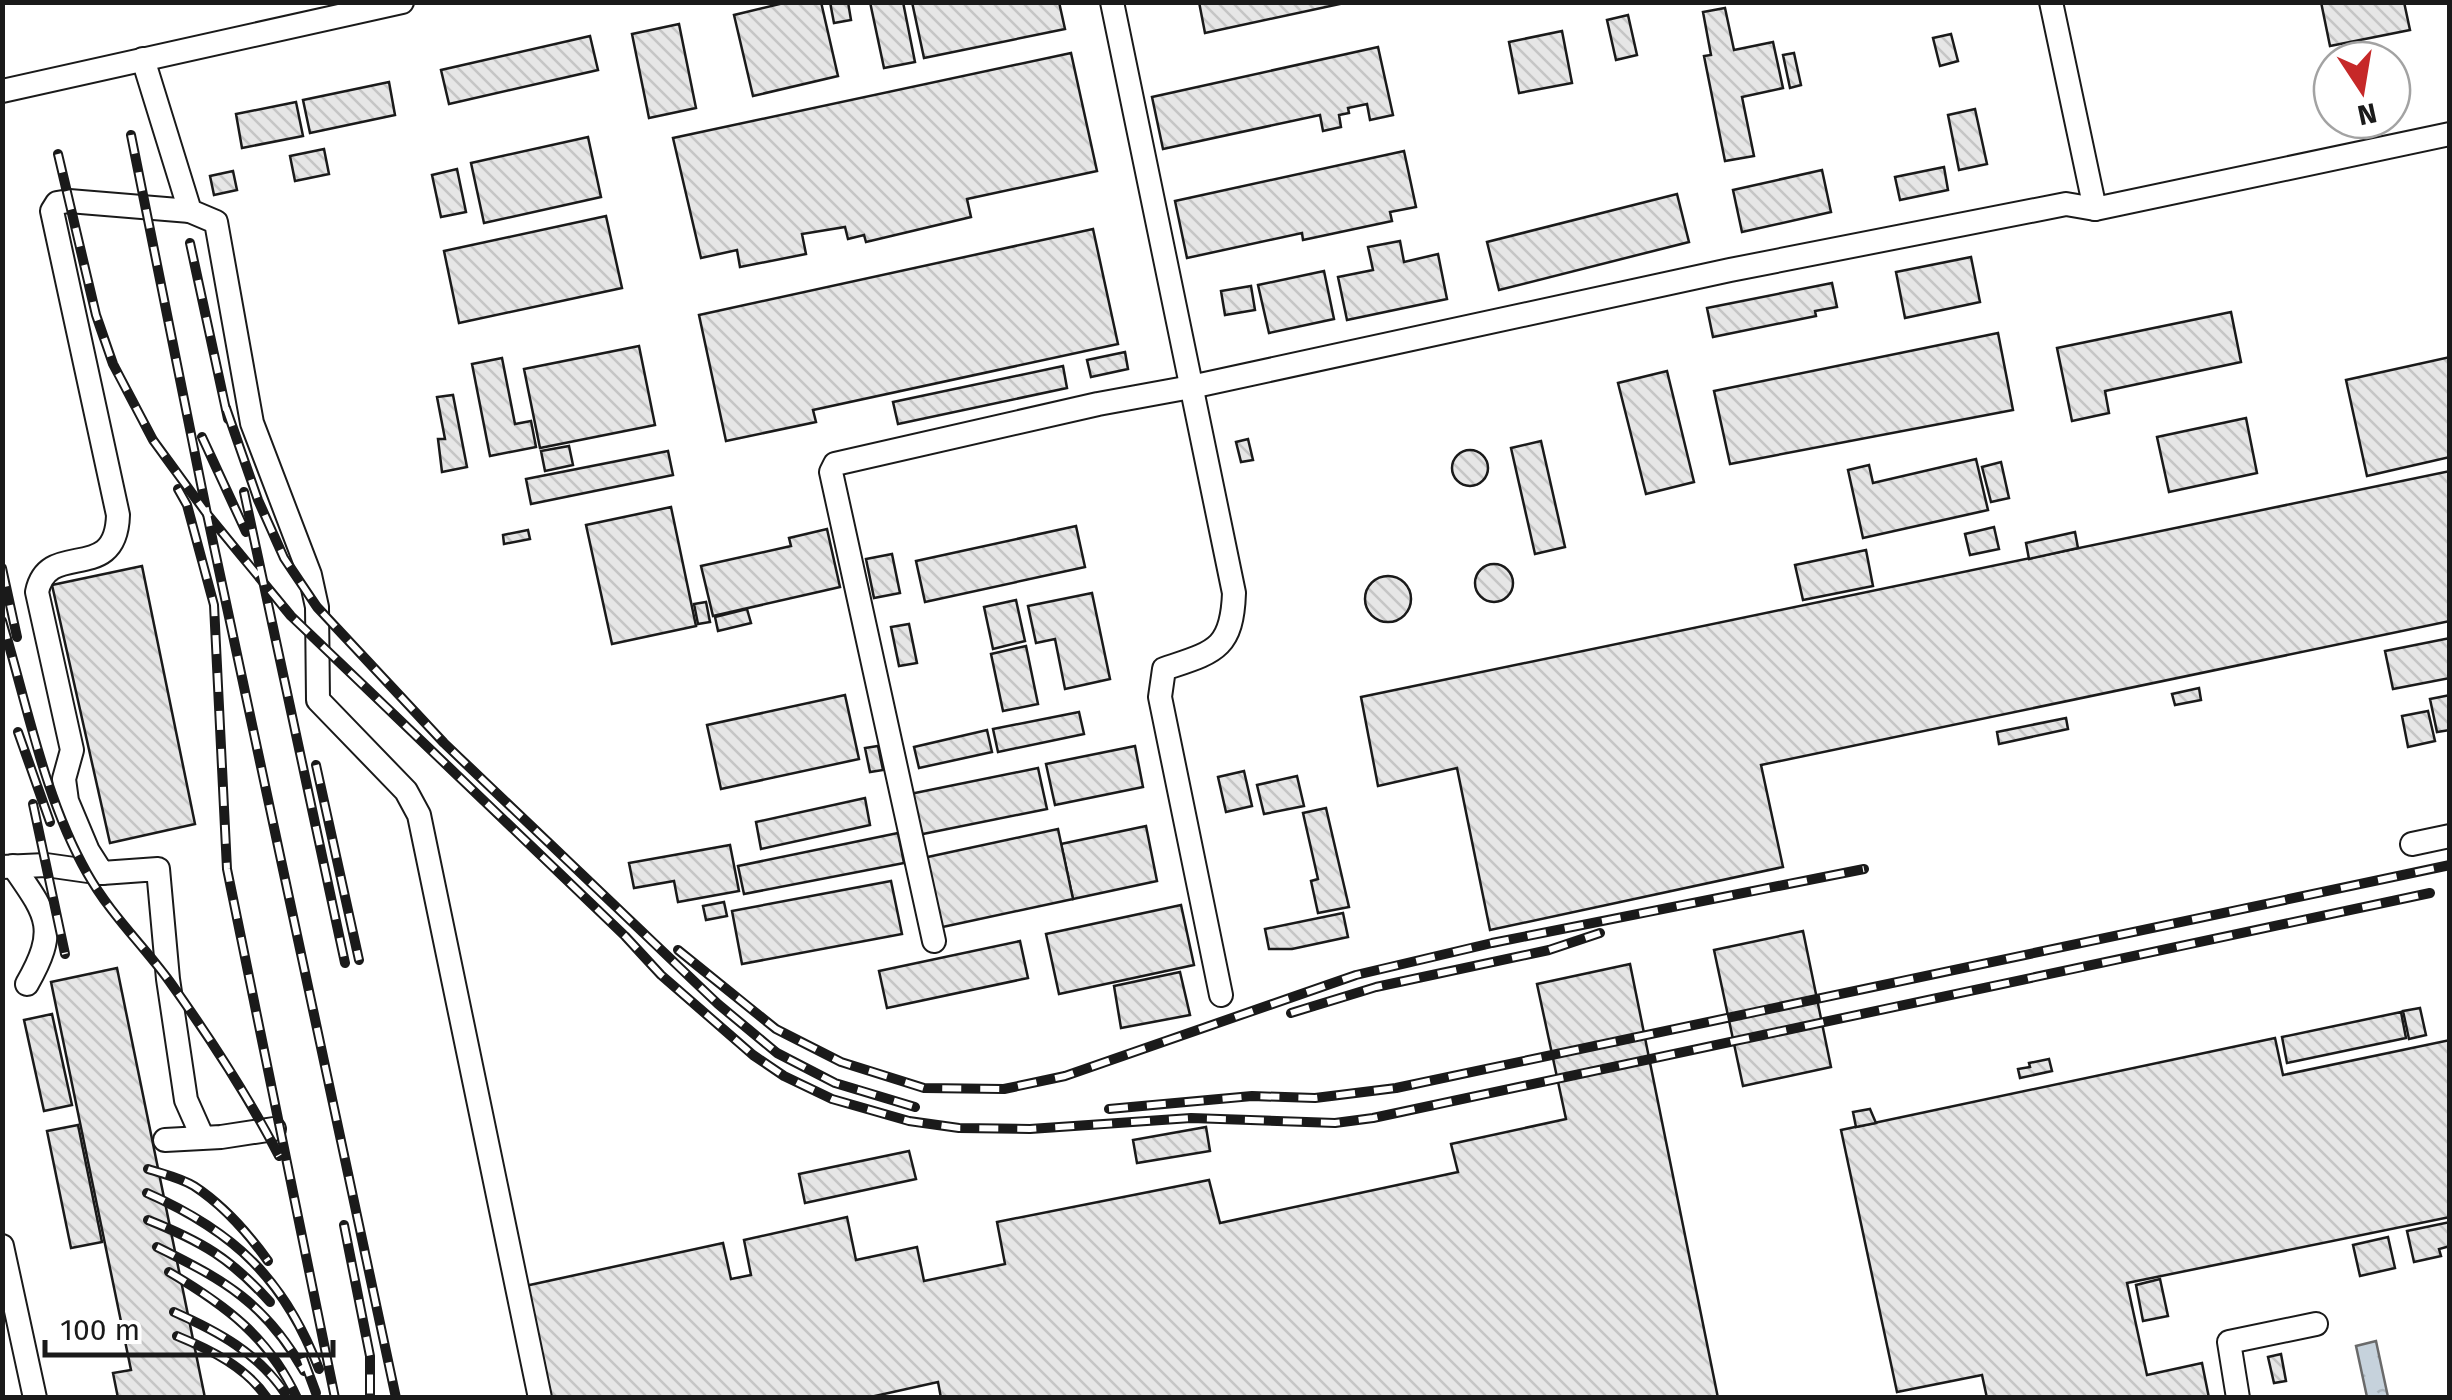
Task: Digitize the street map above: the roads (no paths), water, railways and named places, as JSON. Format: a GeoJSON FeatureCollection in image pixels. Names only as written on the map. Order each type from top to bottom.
{"type":"FeatureCollection","features":[{"type":"Feature","properties":{"kind":"lane"},"geometry":{"type":"LineString","coordinates":[[2,91],[402,2]]}},
{"type":"Feature","properties":{"kind":"lane"},"geometry":{"type":"LineString","coordinates":[[1112,2],[1234,593],[1233,624],[1214,652],[1164,669],[1160,697],[1221,995]]}},
{"type":"Feature","properties":{"kind":"lane"},"geometry":{"type":"LineString","coordinates":[[2051,2],[2095,209]]}},
{"type":"Feature","properties":{"kind":"lane"},"geometry":{"type":"LineString","coordinates":[[143,59],[190,210]]}},
{"type":"Feature","properties":{"kind":"lane"},"geometry":{"type":"LineString","coordinates":[[934,941],[831,472],[835,464],[1730,270],[2066,204],[2095,209],[2450,134]]}},
{"type":"Feature","properties":{"kind":"lane"},"geometry":{"type":"LineString","coordinates":[[102,873],[66,800],[64,779],[72,750],[38,592],[40,578],[47,569],[102,553],[118,533],[118,514],[52,210],[57,203],[69,202],[190,210],[216,222],[252,423],[310,576],[317,606],[318,700],[406,791],[419,814],[540,1398]]}},
{"type":"Feature","properties":{"kind":"lane"},"geometry":{"type":"LineString","coordinates":[[2412,844],[2450,836]]}},
{"type":"Feature","properties":{"kind":"lane"},"geometry":{"type":"LineString","coordinates":[[8,866],[46,865],[102,873],[158,870],[168,980],[186,1100],[202,1136]]}},
{"type":"Feature","properties":{"kind":"lane"},"geometry":{"type":"LineString","coordinates":[[8,866],[42,908],[45,923],[44,954],[27,984]]}},
{"type":"Feature","properties":{"kind":"lane"},"geometry":{"type":"LineString","coordinates":[[165,1140],[274,1129]]}},
{"type":"Feature","properties":{"kind":"lane"},"geometry":{"type":"LineString","coordinates":[[2,1246],[35,1398]]}},
{"type":"Feature","properties":{"kind":"lane"},"geometry":{"type":"LineString","coordinates":[[2238,1398],[2228,1342],[2316,1324]]}},
{"type":"Feature","properties":{"kind":"water"},"geometry":{"type":"Polygon","coordinates":[[[2376,1341],[2388,1397],[2367,1397],[2356,1346],[2376,1341]]]}},
{"type":"Feature","properties":{"kind":"railway"},"geometry":{"type":"LineString","coordinates":[[131,135],[207,514],[396,1398]]}},
{"type":"Feature","properties":{"kind":"railway"},"geometry":{"type":"LineString","coordinates":[[58,154],[96,315],[113,364],[153,440],[207,514],[291,616],[661,975],[753,1055],[784,1076],[832,1099],[909,1121],[959,1128],[1030,1129],[1191,1118],[1335,1123],[2430,893]]}},
{"type":"Feature","properties":{"kind":"railway"},"geometry":{"type":"LineString","coordinates":[[190,243],[228,419]]}},
{"type":"Feature","properties":{"kind":"railway"},"geometry":{"type":"LineString","coordinates":[[226,408],[258,500],[284,558],[317,607],[444,743],[718,1004],[777,1053],[835,1083],[915,1107]]}},
{"type":"Feature","properties":{"kind":"railway"},"geometry":{"type":"LineString","coordinates":[[202,437],[246,532]]}},
{"type":"Feature","properties":{"kind":"railway"},"geometry":{"type":"LineString","coordinates":[[178,489],[187,505],[214,605],[227,869],[335,1398]]}},
{"type":"Feature","properties":{"kind":"railway"},"geometry":{"type":"LineString","coordinates":[[244,492],[345,963]]}},
{"type":"Feature","properties":{"kind":"railway"},"geometry":{"type":"LineString","coordinates":[[2,568],[17,637]]}},
{"type":"Feature","properties":{"kind":"railway"},"geometry":{"type":"LineString","coordinates":[[2,621],[48,782],[87,873],[200,1024],[279,1156]]}},
{"type":"Feature","properties":{"kind":"railway"},"geometry":{"type":"LineString","coordinates":[[18,732],[50,822]]}},
{"type":"Feature","properties":{"kind":"railway"},"geometry":{"type":"LineString","coordinates":[[316,765],[359,960]]}},
{"type":"Feature","properties":{"kind":"railway"},"geometry":{"type":"LineString","coordinates":[[33,804],[65,954]]}},
{"type":"Feature","properties":{"kind":"railway"},"geometry":{"type":"LineString","coordinates":[[1109,1109],[1252,1096],[1315,1098],[1396,1088],[2450,865]]}},
{"type":"Feature","properties":{"kind":"railway"},"geometry":{"type":"LineString","coordinates":[[678,950],[776,1029],[841,1062],[924,1088],[1004,1089],[1065,1076],[1356,975],[1492,943],[1864,869]]}},
{"type":"Feature","properties":{"kind":"railway"},"geometry":{"type":"LineString","coordinates":[[1291,1013],[1376,987],[1549,950],[1600,933]]}},
{"type":"Feature","properties":{"kind":"railway"},"geometry":{"type":"LineString","coordinates":[[148,1169],[183,1181],[205,1194],[234,1220],[268,1261]]}},
{"type":"Feature","properties":{"kind":"railway"},"geometry":{"type":"LineString","coordinates":[[147,1193],[206,1224],[253,1262],[290,1309],[319,1369]]}},
{"type":"Feature","properties":{"kind":"railway"},"geometry":{"type":"LineString","coordinates":[[148,1220],[215,1253],[270,1302]]}},
{"type":"Feature","properties":{"kind":"railway"},"geometry":{"type":"LineString","coordinates":[[344,1225],[370,1356],[370,1398]]}},
{"type":"Feature","properties":{"kind":"railway"},"geometry":{"type":"LineString","coordinates":[[157,1247],[242,1296],[274,1328],[304,1371]]}},
{"type":"Feature","properties":{"kind":"railway"},"geometry":{"type":"LineString","coordinates":[[169,1272],[243,1324],[273,1357],[297,1398]]}},
{"type":"Feature","properties":{"kind":"railway"},"geometry":{"type":"LineString","coordinates":[[174,1312],[236,1345],[262,1366],[285,1393]]}},
{"type":"Feature","properties":{"kind":"railway"},"geometry":{"type":"LineString","coordinates":[[177,1336],[238,1368],[267,1398]]}},
{"type":"Feature","properties":{"kind":"railway"},"geometry":{"type":"LineString","coordinates":[[303,1358],[316,1393]]}}]}
